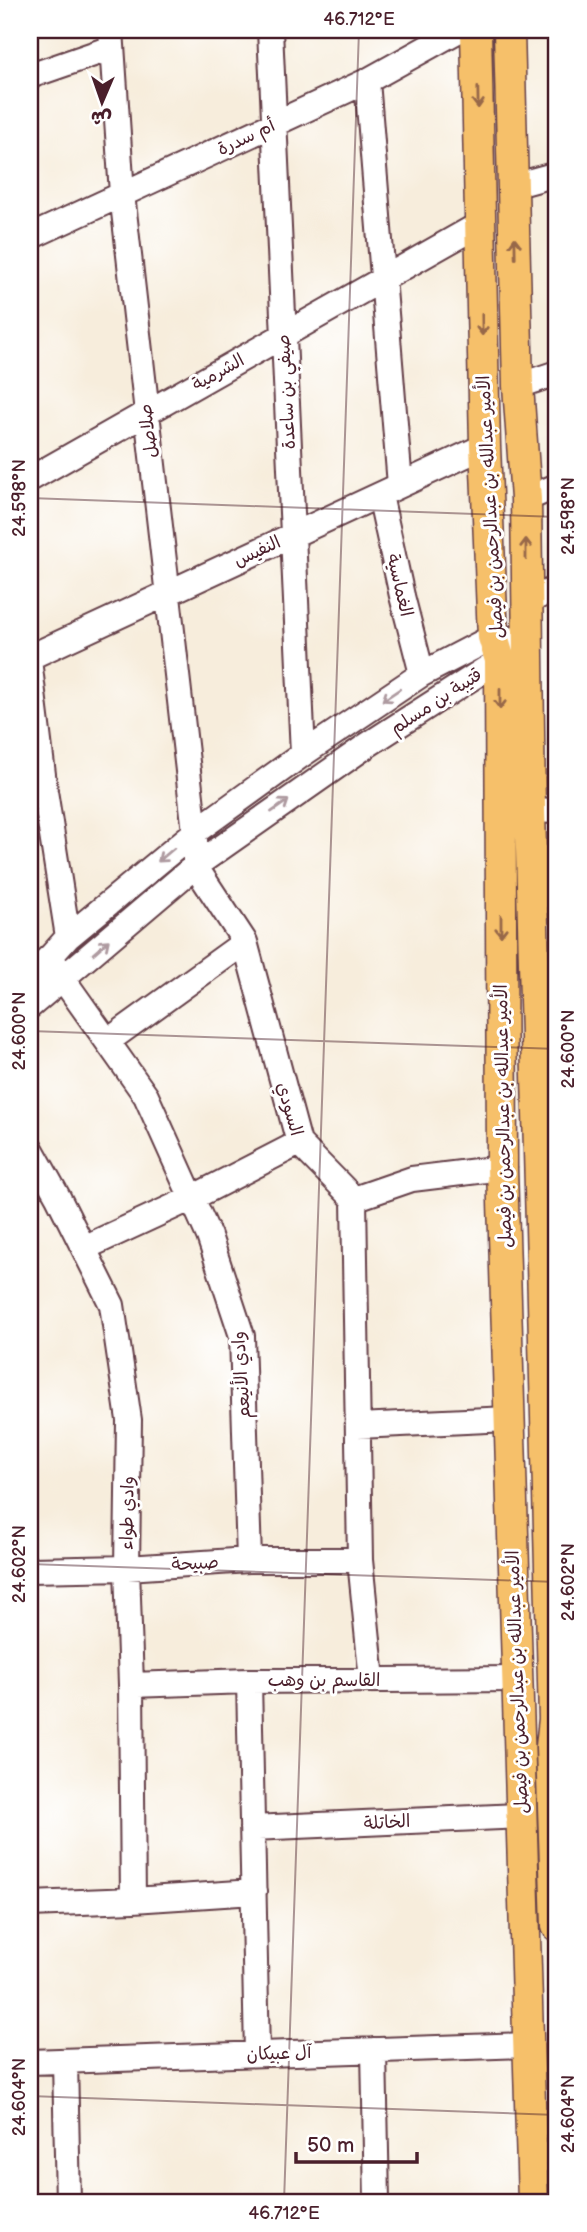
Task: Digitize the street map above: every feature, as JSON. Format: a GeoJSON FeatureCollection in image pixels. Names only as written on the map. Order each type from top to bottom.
{"type":"FeatureCollection","features":[{"type":"Feature","properties":{"kind":"main road","name":"الأمير عبدالله بن عبدالرحمن بن فيصل"},"geometry":{"type":"LineString","coordinates":[[476,30],[485,446],[496,648],[502,1168],[533,2202]]}},
{"type":"Feature","properties":{"kind":"main road","name":"الأمير عبدالله بن عبدالرحمن بن فيصل"},"geometry":{"type":"LineString","coordinates":[[509,30],[519,386],[526,499],[527,642],[544,811],[546,1021],[538,1111],[549,1215],[545,1364],[554,1718],[551,1747],[557,1926]]}},
{"type":"Feature","properties":{"kind":"street","name":"صيفي بن ساعدة"},"geometry":{"type":"LineString","coordinates":[[270,30],[303,754]]}},
{"type":"Feature","properties":{"kind":"street","name":"أم سدرة"},"geometry":{"type":"LineString","coordinates":[[30,237],[367,81],[459,30]]}},
{"type":"Feature","properties":{"kind":"street"},"geometry":{"type":"LineString","coordinates":[[30,76],[111,39]]}},
{"type":"Feature","properties":{"kind":"street","name":"صلاصل"},"geometry":{"type":"LineString","coordinates":[[111,39],[122,194],[195,832]]}},
{"type":"Feature","properties":{"kind":"street","name":"الغماسية"},"geometry":{"type":"LineString","coordinates":[[367,81],[381,280],[390,490],[402,596],[422,674]]}},
{"type":"Feature","properties":{"kind":"street"},"geometry":{"type":"LineString","coordinates":[[513,186],[557,174]]}},
{"type":"Feature","properties":{"kind":"street","name":"الشرمية"},"geometry":{"type":"LineString","coordinates":[[30,479],[480,224]]}},
{"type":"Feature","properties":{"kind":"street"},"geometry":{"type":"LineString","coordinates":[[519,386],[557,373]]}},
{"type":"Feature","properties":{"kind":"street","name":"النفيس"},"geometry":{"type":"LineString","coordinates":[[30,657],[485,446]]}},
{"type":"Feature","properties":{"kind":"street"},"geometry":{"type":"LineString","coordinates":[[526,499],[557,486]]}},
{"type":"Feature","properties":{"kind":"street"},"geometry":{"type":"LineString","coordinates":[[526,601],[557,588]]}},
{"type":"Feature","properties":{"kind":"street"},"geometry":{"type":"LineString","coordinates":[[496,648],[527,642]]}},
{"type":"Feature","properties":{"kind":"street","name":"قتيبة بن مسلم"},"geometry":{"type":"LineString","coordinates":[[30,975],[51,957],[68,937],[195,832],[303,754],[422,674],[496,648]]}},
{"type":"Feature","properties":{"kind":"street","name":"قتيبة بن مسلم"},"geometry":{"type":"LineString","coordinates":[[30,1006],[195,866],[366,746],[496,648]]}},
{"type":"Feature","properties":{"kind":"street"},"geometry":{"type":"LineString","coordinates":[[30,668],[37,799],[68,937]]}},
{"type":"Feature","properties":{"kind":"street"},"geometry":{"type":"LineString","coordinates":[[195,832],[195,866]]}},
{"type":"Feature","properties":{"kind":"street","name":"السودي"},"geometry":{"type":"LineString","coordinates":[[195,866],[245,942],[299,1143],[354,1199]]}},
{"type":"Feature","properties":{"kind":"street"},"geometry":{"type":"LineString","coordinates":[[108,1041],[245,942]]}},
{"type":"Feature","properties":{"kind":"street","name":"وادي الأنيعم"},"geometry":{"type":"LineString","coordinates":[[51,957],[63,979],[146,1096],[209,1236],[242,1336],[249,1560]]}},
{"type":"Feature","properties":{"kind":"street","name":"الأمير عبدالله بن عبدالرحمن بن فيصل"},"geometry":{"type":"LineString","coordinates":[[538,1111],[557,1144]]}},
{"type":"Feature","properties":{"kind":"street"},"geometry":{"type":"LineString","coordinates":[[84,1248],[192,1198],[299,1143]]}},
{"type":"Feature","properties":{"kind":"street","name":"وادي طواء"},"geometry":{"type":"LineString","coordinates":[[34,1164],[84,1248],[112,1306],[129,1420],[127,1567],[133,1900]]}},
{"type":"Feature","properties":{"kind":"street"},"geometry":{"type":"LineString","coordinates":[[372,1680],[360,1560],[354,1199],[412,1179],[502,1168]]}},
{"type":"Feature","properties":{"kind":"street","name":"الأمير عبدالله بن عبدالرحمن بن فيصل"},"geometry":{"type":"LineString","coordinates":[[545,1364],[557,1304]]}},
{"type":"Feature","properties":{"kind":"street"},"geometry":{"type":"LineString","coordinates":[[358,1426],[509,1419]]}},
{"type":"Feature","properties":{"kind":"street","name":"صبيحة"},"geometry":{"type":"LineString","coordinates":[[30,1570],[249,1560],[360,1560]]}},
{"type":"Feature","properties":{"kind":"street","name":"القاسم بن وهب"},"geometry":{"type":"LineString","coordinates":[[131,1685],[249,1681],[516,1679]]}},
{"type":"Feature","properties":{"kind":"street"},"geometry":{"type":"LineString","coordinates":[[249,1681],[257,2054]]}},
{"type":"Feature","properties":{"kind":"street","name":"الخاتلة"},"geometry":{"type":"LineString","coordinates":[[252,1828],[521,1816]]}},
{"type":"Feature","properties":{"kind":"street"},"geometry":{"type":"LineString","coordinates":[[30,1904],[254,1892]]}},
{"type":"Feature","properties":{"kind":"street","name":"آل عبيكان"},"geometry":{"type":"LineString","coordinates":[[30,2062],[528,2045]]}},
{"type":"Feature","properties":{"kind":"street"},"geometry":{"type":"LineString","coordinates":[[374,2050],[377,2202]]}},
{"type":"Feature","properties":{"kind":"street"},"geometry":{"type":"LineString","coordinates":[[65,2061],[68,2202]]}}]}
